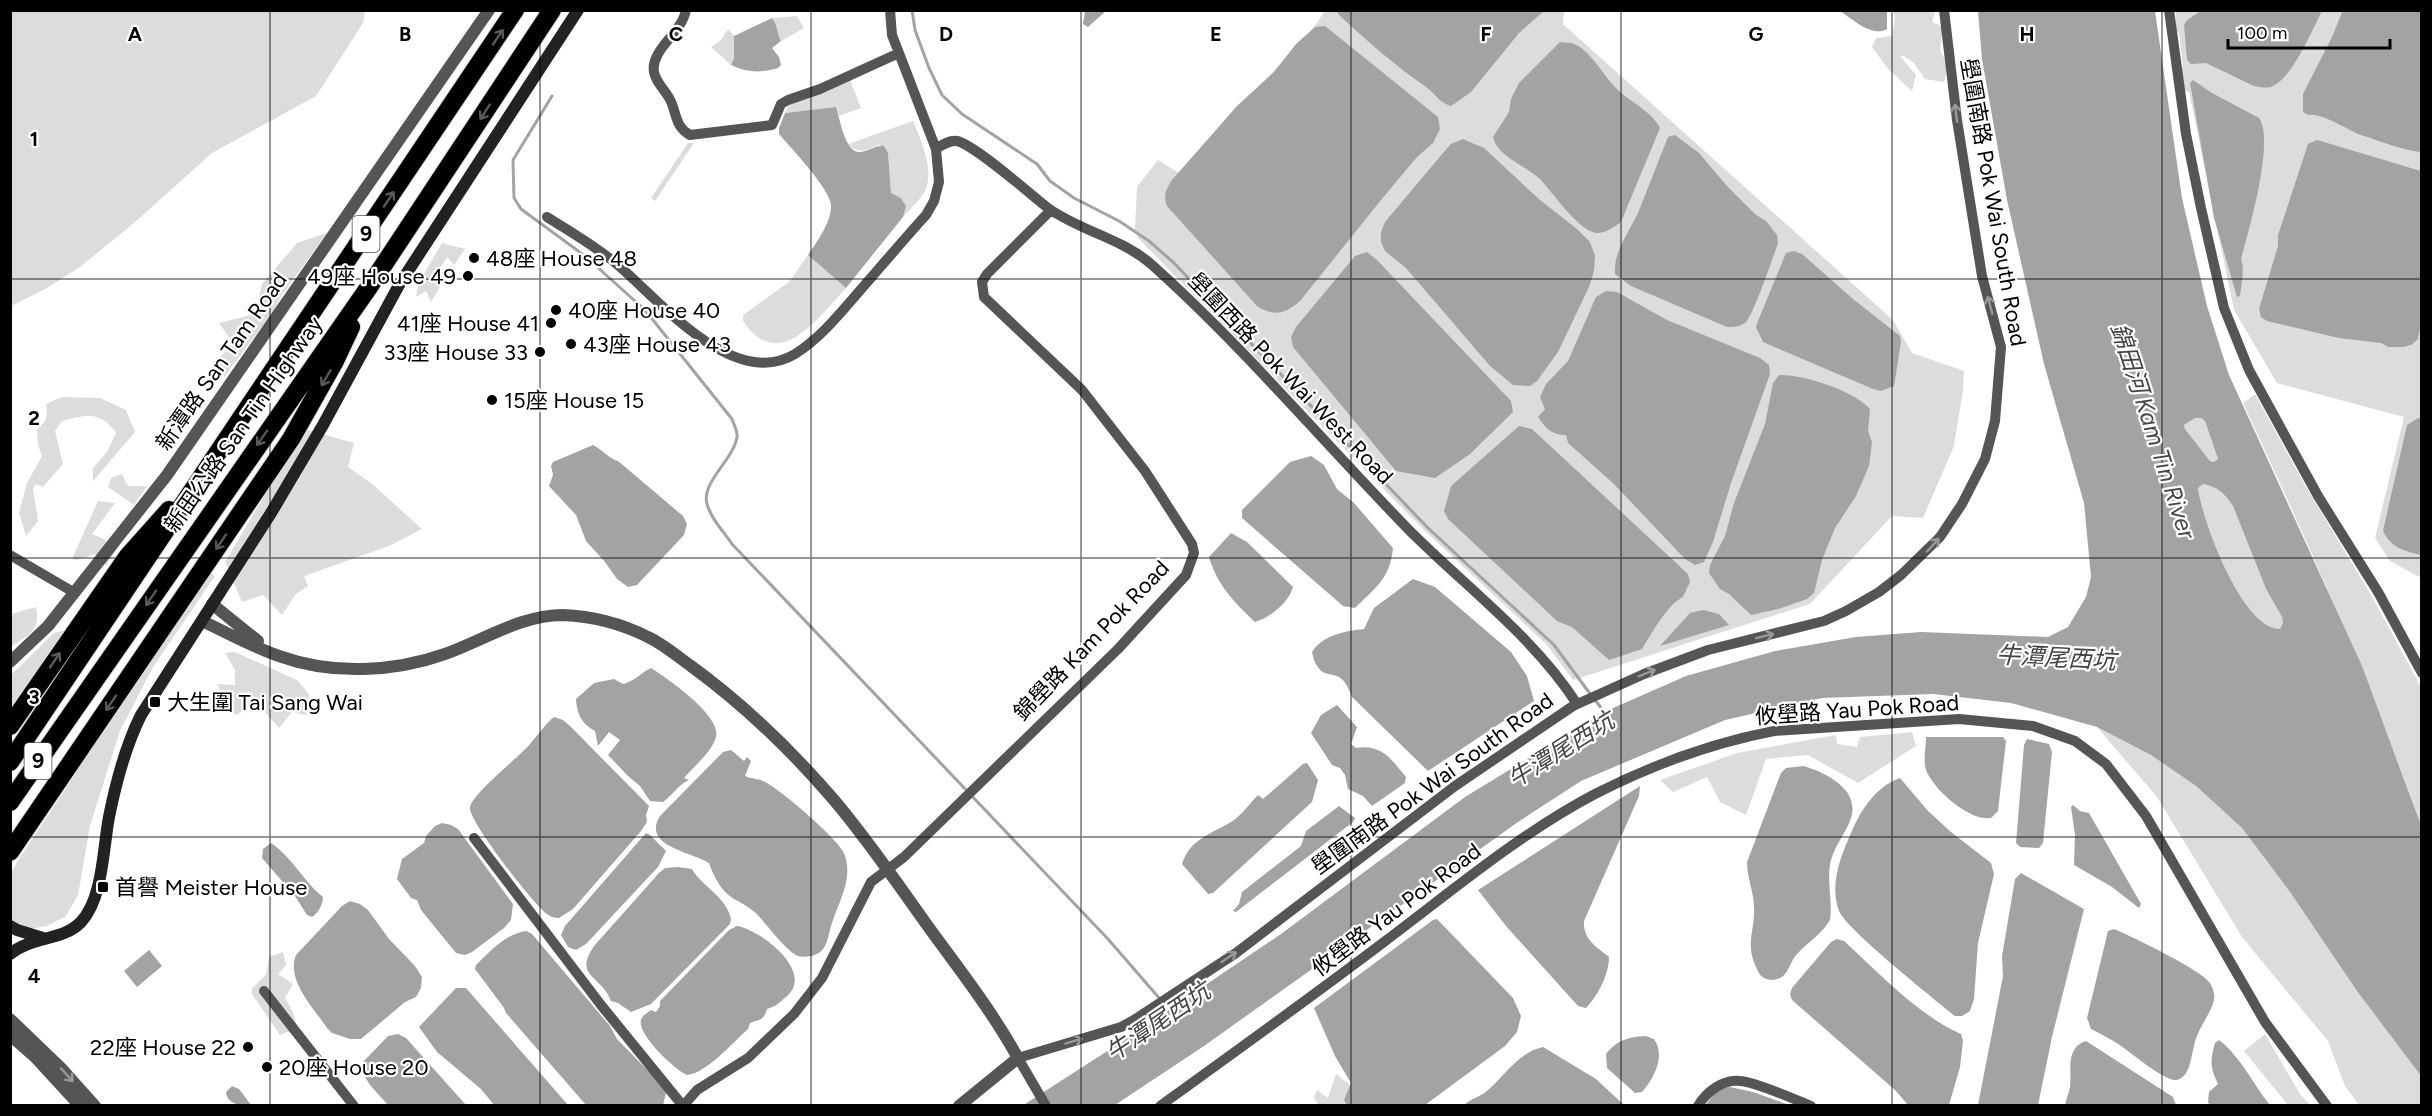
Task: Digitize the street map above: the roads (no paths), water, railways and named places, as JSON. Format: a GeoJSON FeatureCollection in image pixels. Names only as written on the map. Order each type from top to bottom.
{"type":"FeatureCollection","features":[{"type":"Feature","properties":{"kind":"highway","name":"新田公路 San Tin Highway"},"geometry":{"type":"LineString","coordinates":[[10,762],[515,10]]}},
{"type":"Feature","properties":{"kind":"highway","name":"新田公路 San Tin Highway"},"geometry":{"type":"LineString","coordinates":[[10,802],[369,287],[552,10]]}},
{"type":"Feature","properties":{"kind":"highway"},"geometry":{"type":"LineString","coordinates":[[10,852],[291,439],[335,361],[369,287]]}},
{"type":"Feature","properties":{"kind":"highway"},"geometry":{"type":"LineString","coordinates":[[10,726],[128,556],[216,456]]}},
{"type":"Feature","properties":{"kind":"main road"},"geometry":{"type":"LineString","coordinates":[[10,954],[20,945],[71,930],[90,911],[96,895],[109,814],[128,744],[141,715],[271,513],[318,435],[399,285],[578,10]]}},
{"type":"Feature","properties":{"kind":"main road"},"geometry":{"type":"LineString","coordinates":[[10,926],[43,938]]}},
{"type":"Feature","properties":{"kind":"street","name":"新潭路 San Tam Road"},"geometry":{"type":"LineString","coordinates":[[10,662],[48,626],[167,475],[489,10]]}},
{"type":"Feature","properties":{"kind":"street"},"geometry":{"type":"LineString","coordinates":[[686,10],[684,20],[658,54],[653,67],[656,79],[672,104],[679,125],[690,135],[772,125],[781,104],[788,100],[899,53]]}},
{"type":"Feature","properties":{"kind":"street"},"geometry":{"type":"LineString","coordinates":[[547,218],[594,246],[618,264],[705,340],[728,356],[748,362],[768,362],[793,356],[819,336],[926,215],[934,201],[939,182],[936,149],[892,35],[890,10]]}},
{"type":"Feature","properties":{"kind":"street","name":"壆圍南路 Pok Wai South Road"},"geometry":{"type":"LineString","coordinates":[[1018,1058],[1121,1027],[1236,953],[1455,786],[1577,704],[1644,674],[1708,650],[1824,621],[1879,592],[1920,558],[1952,521],[1984,459],[1995,421],[2001,347],[1982,276],[1957,120],[1944,10]]}},
{"type":"Feature","properties":{"kind":"street"},"geometry":{"type":"LineString","coordinates":[[2169,10],[2186,134],[2200,208],[2224,308],[2249,370],[2318,496],[2378,591],[2421,673]]}},
{"type":"Feature","properties":{"kind":"street","name":"壆圍西路 Pok Wai West Road"},"geometry":{"type":"LineString","coordinates":[[936,149],[945,143],[957,141],[976,152],[1051,210],[1121,243],[1151,265],[1240,350],[1410,531],[1526,642],[1566,687],[1577,704]]}},
{"type":"Feature","properties":{"kind":"street","name":"錦壆路 Kam Pok Road"},"geometry":{"type":"LineString","coordinates":[[886,869],[904,857],[1118,649],[1186,575],[1194,553],[1189,537],[1145,471],[1082,390],[984,297],[982,282],[987,274],[1051,210]]}},
{"type":"Feature","properties":{"kind":"street"},"geometry":{"type":"LineString","coordinates":[[10,555],[75,592]]}},
{"type":"Feature","properties":{"kind":"street"},"geometry":{"type":"LineString","coordinates":[[212,604],[256,640],[299,662]]}},
{"type":"Feature","properties":{"kind":"street"},"geometry":{"type":"LineString","coordinates":[[201,621],[263,650],[299,662],[338,669],[383,667],[418,661],[445,654],[518,623],[562,615],[604,621],[649,638],[712,681],[760,724],[835,801],[999,1025],[1046,1106]]}},
{"type":"Feature","properties":{"kind":"street","name":"攸壆路 Yau Pok Road"},"geometry":{"type":"LineString","coordinates":[[1160,1106],[1528,836],[1594,795],[1655,766],[1744,737],[1774,731],[1959,719],[2033,726],[2075,741],[2106,764],[2146,816],[2265,1022],[2326,1106]]}},
{"type":"Feature","properties":{"kind":"street"},"geometry":{"type":"LineString","coordinates":[[474,838],[601,1005],[683,1105],[697,1090],[748,1058],[794,1014],[822,978],[841,944],[866,889],[886,869]]}},
{"type":"Feature","properties":{"kind":"street"},"geometry":{"type":"LineString","coordinates":[[264,992],[354,1106]]}},
{"type":"Feature","properties":{"kind":"street"},"geometry":{"type":"LineString","coordinates":[[10,1019],[61,1068],[95,1106]]}},
{"type":"Feature","properties":{"kind":"street"},"geometry":{"type":"LineString","coordinates":[[10,1035],[35,1057],[80,1106]]}},
{"type":"Feature","properties":{"kind":"street"},"geometry":{"type":"LineString","coordinates":[[960,1106],[1018,1058]]}},
{"type":"Feature","properties":{"kind":"street"},"geometry":{"type":"LineString","coordinates":[[1698,1106],[1704,1095],[1729,1081],[1742,1080],[1811,1106]]}},
{"type":"Feature","properties":{"kind":"water"},"geometry":{"type":"Polygon","coordinates":[[[1085,10],[1106,11],[1088,27],[1083,24],[1085,10]]]}},
{"type":"Feature","properties":{"kind":"water"},"geometry":{"type":"Polygon","coordinates":[[[1338,10],[1544,11],[1519,33],[1471,92],[1451,106],[1440,101],[1380,52],[1338,14],[1338,10]]]}},
{"type":"Feature","properties":{"kind":"water"},"geometry":{"type":"Polygon","coordinates":[[[2343,10],[2421,11],[2421,152],[2361,135],[2320,116],[2303,112],[2303,94],[2343,10]]]}},
{"type":"Feature","properties":{"kind":"water"},"geometry":{"type":"Polygon","coordinates":[[[1840,11],[1887,11],[1887,29],[1875,31],[1869,29],[1840,11]]]}},
{"type":"Feature","properties":{"kind":"water"},"geometry":{"type":"Polygon","coordinates":[[[1978,11],[2155,11],[2182,198],[2207,306],[2229,375],[2362,666],[2421,825],[2421,1076],[2357,991],[2290,892],[2242,828],[2196,786],[2151,755],[2097,727],[2011,703],[1933,694],[1822,698],[1725,720],[1581,781],[1518,822],[1204,1046],[1115,1105],[1022,1106],[1281,934],[1465,797],[1604,712],[1686,676],[1775,651],[1856,637],[1921,632],[2048,637],[2068,627],[2086,597],[2091,577],[2084,503],[2044,364],[2007,200],[1982,59],[1978,11]],[[2195,418],[2184,425],[2185,429],[2210,461],[2214,462],[2218,459],[2205,421],[2195,418]],[[2203,484],[2198,488],[2207,524],[2238,593],[2266,624],[2280,629],[2283,623],[2282,617],[2266,589],[2233,506],[2220,491],[2203,484]]]}},
{"type":"Feature","properties":{"kind":"water"},"geometry":{"type":"Polygon","coordinates":[[[2201,11],[2322,11],[2288,73],[2273,86],[2266,88],[2254,86],[2206,63],[2191,64],[2187,60],[2184,25],[2187,20],[2201,11]]]}},
{"type":"Feature","properties":{"kind":"water"},"geometry":{"type":"Polygon","coordinates":[[[772,18],[781,41],[772,48],[779,57],[781,65],[772,70],[754,71],[743,70],[731,65],[734,58],[734,36],[772,18]]]}},
{"type":"Feature","properties":{"kind":"water"},"geometry":{"type":"Polygon","coordinates":[[[1325,26],[1438,117],[1440,129],[1433,143],[1417,157],[1300,301],[1289,309],[1274,313],[1257,306],[1167,206],[1166,193],[1172,180],[1237,106],[1274,72],[1296,44],[1315,27],[1325,26]]]}},
{"type":"Feature","properties":{"kind":"water"},"geometry":{"type":"Polygon","coordinates":[[[1560,42],[1573,43],[1585,51],[1616,88],[1646,111],[1660,128],[1621,222],[1603,232],[1596,233],[1581,225],[1540,179],[1500,150],[1493,137],[1509,112],[1511,99],[1519,83],[1560,42]]]}},
{"type":"Feature","properties":{"kind":"water"},"geometry":{"type":"Polygon","coordinates":[[[2193,80],[2259,118],[2263,129],[2264,145],[2259,186],[2241,259],[2243,267],[2240,296],[2237,297],[2214,218],[2190,83],[2193,80]]]}},
{"type":"Feature","properties":{"kind":"water"},"geometry":{"type":"Polygon","coordinates":[[[836,107],[841,127],[850,147],[860,152],[884,146],[888,153],[891,193],[901,198],[906,206],[903,217],[846,288],[808,255],[827,224],[831,205],[817,179],[779,134],[785,113],[836,107]]]}},
{"type":"Feature","properties":{"kind":"water"},"geometry":{"type":"Polygon","coordinates":[[[1675,135],[1699,153],[1727,186],[1756,215],[1766,221],[1777,235],[1778,243],[1758,299],[1749,318],[1741,325],[1727,327],[1631,286],[1615,274],[1619,250],[1638,213],[1668,137],[1675,135]]]}},
{"type":"Feature","properties":{"kind":"water"},"geometry":{"type":"Polygon","coordinates":[[[1463,139],[1484,148],[1540,200],[1577,229],[1590,242],[1595,256],[1594,271],[1589,287],[1558,352],[1537,381],[1530,386],[1513,385],[1490,366],[1406,268],[1385,251],[1381,242],[1381,232],[1385,222],[1451,144],[1463,139]]]}},
{"type":"Feature","properties":{"kind":"water"},"geometry":{"type":"Polygon","coordinates":[[[2317,140],[2421,171],[2421,323],[2418,339],[2411,345],[2388,347],[2381,343],[2339,338],[2267,321],[2261,317],[2259,309],[2278,246],[2278,235],[2308,144],[2317,140]]]}},
{"type":"Feature","properties":{"kind":"water"},"geometry":{"type":"Polygon","coordinates":[[[1794,251],[1802,254],[1900,336],[1894,386],[1881,391],[1873,389],[1763,342],[1756,327],[1758,321],[1786,253],[1794,251]]]}},
{"type":"Feature","properties":{"kind":"water"},"geometry":{"type":"Polygon","coordinates":[[[1367,252],[1511,401],[1513,412],[1470,454],[1435,478],[1396,471],[1293,347],[1291,337],[1296,327],[1355,256],[1367,252]]]}},
{"type":"Feature","properties":{"kind":"water"},"geometry":{"type":"Polygon","coordinates":[[[1606,291],[1617,292],[1667,320],[1760,358],[1769,365],[1770,374],[1731,483],[1713,542],[1704,562],[1695,565],[1685,559],[1614,484],[1568,443],[1566,435],[1556,434],[1549,430],[1538,417],[1545,409],[1540,397],[1546,384],[1568,361],[1596,297],[1606,291]]]}},
{"type":"Feature","properties":{"kind":"water"},"geometry":{"type":"Polygon","coordinates":[[[1779,375],[1801,377],[1828,385],[1863,402],[1870,409],[1868,431],[1872,442],[1869,466],[1856,496],[1835,528],[1822,560],[1814,593],[1807,599],[1751,615],[1729,594],[1720,589],[1709,573],[1710,565],[1725,536],[1734,503],[1765,424],[1773,383],[1779,375]]]}},
{"type":"Feature","properties":{"kind":"water"},"geometry":{"type":"Polygon","coordinates":[[[2422,418],[2421,555],[2394,545],[2383,531],[2407,425],[2422,418]]]}},
{"type":"Feature","properties":{"kind":"water"},"geometry":{"type":"Polygon","coordinates":[[[1519,426],[1532,429],[1688,574],[1690,582],[1683,597],[1666,613],[1642,649],[1609,660],[1572,627],[1557,621],[1448,519],[1444,511],[1451,486],[1519,426]]]}},
{"type":"Feature","properties":{"kind":"water"},"geometry":{"type":"Polygon","coordinates":[[[593,445],[618,461],[683,516],[687,524],[684,535],[637,585],[628,587],[617,579],[586,541],[576,515],[549,486],[553,475],[551,466],[553,462],[593,445]]]}},
{"type":"Feature","properties":{"kind":"water"},"geometry":{"type":"Polygon","coordinates":[[[1311,456],[1324,465],[1337,489],[1354,503],[1393,548],[1389,568],[1381,582],[1355,608],[1343,606],[1242,518],[1242,510],[1290,462],[1311,456]]]}},
{"type":"Feature","properties":{"kind":"water"},"geometry":{"type":"Polygon","coordinates":[[[1231,533],[1247,542],[1293,587],[1278,609],[1255,622],[1222,585],[1209,557],[1231,533]]]}},
{"type":"Feature","properties":{"kind":"water"},"geometry":{"type":"Polygon","coordinates":[[[1413,579],[1435,587],[1511,652],[1527,676],[1534,701],[1428,771],[1352,697],[1343,680],[1321,671],[1315,663],[1312,652],[1328,638],[1364,629],[1374,608],[1413,579]]]}},
{"type":"Feature","properties":{"kind":"water"},"geometry":{"type":"Polygon","coordinates":[[[1703,610],[1719,614],[1729,625],[1660,646],[1690,613],[1703,610]]]}},
{"type":"Feature","properties":{"kind":"water"},"geometry":{"type":"Polygon","coordinates":[[[651,668],[692,698],[716,728],[716,737],[711,748],[684,778],[689,780],[663,802],[650,801],[640,786],[608,755],[620,740],[609,732],[598,746],[595,731],[581,718],[576,699],[594,683],[614,679],[623,684],[651,668]]]}},
{"type":"Feature","properties":{"kind":"water"},"geometry":{"type":"Polygon","coordinates":[[[1337,705],[1357,727],[1351,744],[1356,748],[1373,748],[1385,754],[1406,777],[1405,783],[1372,806],[1363,796],[1348,789],[1345,775],[1340,768],[1332,765],[1311,733],[1321,715],[1337,705]]]}},
{"type":"Feature","properties":{"kind":"water"},"geometry":{"type":"Polygon","coordinates":[[[554,717],[570,726],[649,806],[646,815],[647,822],[641,831],[573,909],[559,918],[547,914],[516,879],[479,828],[470,807],[479,793],[530,744],[554,717]]]}},
{"type":"Feature","properties":{"kind":"water"},"geometry":{"type":"Polygon","coordinates":[[[1926,737],[2003,737],[2006,741],[1998,811],[1991,818],[1982,818],[1963,810],[1936,786],[1925,766],[1926,737]]]}},
{"type":"Feature","properties":{"kind":"water"},"geometry":{"type":"Polygon","coordinates":[[[2027,739],[2049,744],[2052,752],[2043,843],[2039,848],[2020,847],[2016,843],[2024,745],[2027,739]]]}},
{"type":"Feature","properties":{"kind":"water"},"geometry":{"type":"Polygon","coordinates":[[[731,750],[744,761],[747,757],[751,761],[745,776],[771,785],[820,826],[844,853],[847,871],[844,889],[826,944],[815,955],[801,957],[793,953],[757,914],[725,892],[709,863],[671,847],[657,834],[656,826],[660,816],[723,752],[731,750]]]}},
{"type":"Feature","properties":{"kind":"water"},"geometry":{"type":"Polygon","coordinates":[[[1307,763],[1318,780],[1312,802],[1213,893],[1208,894],[1182,864],[1190,849],[1202,838],[1235,819],[1258,795],[1263,799],[1307,763]]]}},
{"type":"Feature","properties":{"kind":"water"},"geometry":{"type":"Polygon","coordinates":[[[1804,766],[1831,778],[1846,791],[1851,799],[1851,818],[1831,860],[1830,920],[1819,934],[1797,954],[1782,977],[1769,980],[1759,974],[1751,951],[1754,908],[1747,862],[1781,773],[1786,768],[1804,766]]]}},
{"type":"Feature","properties":{"kind":"water"},"geometry":{"type":"Polygon","coordinates":[[[1900,778],[1928,811],[1991,863],[1994,874],[1978,943],[1974,999],[1970,1011],[1962,1016],[1955,1016],[1874,948],[1845,920],[1836,901],[1838,870],[1856,823],[1877,792],[1900,778]]]}},
{"type":"Feature","properties":{"kind":"water"},"geometry":{"type":"Polygon","coordinates":[[[1640,786],[1639,796],[1584,921],[1588,937],[1609,957],[1607,970],[1599,991],[1586,1008],[1578,1006],[1506,926],[1478,890],[1640,786]]]}},
{"type":"Feature","properties":{"kind":"water"},"geometry":{"type":"Polygon","coordinates":[[[2073,805],[2080,811],[2089,813],[2141,904],[2139,908],[2112,887],[2074,865],[2075,835],[2071,807],[2073,805]]]}},
{"type":"Feature","properties":{"kind":"water"},"geometry":{"type":"Polygon","coordinates":[[[1339,806],[1355,818],[1353,822],[1236,912],[1233,911],[1239,904],[1242,892],[1301,846],[1306,831],[1339,806]]]}},
{"type":"Feature","properties":{"kind":"water"},"geometry":{"type":"Polygon","coordinates":[[[442,823],[458,829],[513,904],[511,920],[504,928],[465,955],[456,953],[421,910],[417,900],[411,898],[397,879],[402,859],[424,843],[426,836],[435,826],[442,823]]]}},
{"type":"Feature","properties":{"kind":"water"},"geometry":{"type":"Polygon","coordinates":[[[646,833],[666,851],[658,867],[586,944],[576,950],[568,947],[561,935],[565,926],[646,833]]]}},
{"type":"Feature","properties":{"kind":"water"},"geometry":{"type":"Polygon","coordinates":[[[271,843],[323,897],[320,908],[312,917],[307,915],[295,896],[262,858],[263,849],[271,843]]]}},
{"type":"Feature","properties":{"kind":"water"},"geometry":{"type":"Polygon","coordinates":[[[665,868],[692,869],[719,898],[728,911],[730,924],[651,1004],[631,1012],[611,1001],[607,992],[591,975],[586,964],[588,956],[594,946],[659,873],[665,868]]]}},
{"type":"Feature","properties":{"kind":"water"},"geometry":{"type":"Polygon","coordinates":[[[2021,873],[2084,909],[2052,1037],[2038,1105],[1978,1105],[2003,976],[2002,956],[2015,879],[2021,873]]]}},
{"type":"Feature","properties":{"kind":"water"},"geometry":{"type":"Polygon","coordinates":[[[350,901],[368,910],[389,939],[415,966],[422,977],[421,988],[416,997],[405,1002],[361,1039],[350,1039],[332,1033],[327,1028],[302,993],[294,964],[296,955],[342,906],[350,901]]]}},
{"type":"Feature","properties":{"kind":"water"},"geometry":{"type":"Polygon","coordinates":[[[1437,919],[1513,998],[1521,1016],[1517,1032],[1505,1046],[1425,1105],[1347,1105],[1344,1100],[1351,1083],[1335,1056],[1314,1008],[1437,919]]]}},
{"type":"Feature","properties":{"kind":"water"},"geometry":{"type":"Polygon","coordinates":[[[737,926],[759,935],[782,954],[794,976],[793,987],[782,1001],[767,1009],[762,1018],[750,1023],[748,1029],[711,1063],[687,1075],[666,1059],[651,1043],[641,1026],[641,1020],[651,1010],[656,1012],[660,1001],[729,930],[737,926]]]}},
{"type":"Feature","properties":{"kind":"water"},"geometry":{"type":"Polygon","coordinates":[[[2114,929],[2180,962],[2212,986],[2214,1000],[2212,1006],[2196,1040],[2187,1071],[2181,1078],[2170,1079],[2115,1042],[2091,1029],[2087,1018],[2108,931],[2114,929]]]}},
{"type":"Feature","properties":{"kind":"water"},"geometry":{"type":"Polygon","coordinates":[[[526,931],[532,934],[610,1026],[617,1039],[661,1084],[666,1093],[663,1105],[586,1105],[506,1013],[475,969],[476,965],[499,944],[511,936],[526,931]]]}},
{"type":"Feature","properties":{"kind":"water"},"geometry":{"type":"Polygon","coordinates":[[[1837,939],[1844,941],[1914,1005],[1961,1034],[1963,1041],[1960,1067],[1949,1105],[1908,1105],[1895,1090],[1792,1000],[1790,994],[1792,988],[1831,942],[1837,939]]]}},
{"type":"Feature","properties":{"kind":"water"},"geometry":{"type":"Polygon","coordinates":[[[149,950],[162,966],[137,987],[124,971],[149,950]]]}},
{"type":"Feature","properties":{"kind":"water"},"geometry":{"type":"Polygon","coordinates":[[[456,988],[466,988],[568,1105],[494,1105],[481,1089],[437,1052],[419,1027],[456,988]]]}},
{"type":"Feature","properties":{"kind":"water"},"geometry":{"type":"Polygon","coordinates":[[[398,1034],[406,1038],[466,1105],[388,1105],[370,1085],[360,1069],[362,1063],[388,1036],[398,1034]]]}},
{"type":"Feature","properties":{"kind":"water"},"geometry":{"type":"Polygon","coordinates":[[[1646,1036],[1654,1039],[1659,1052],[1659,1060],[1654,1074],[1642,1092],[1635,1093],[1607,1068],[1606,1054],[1614,1045],[1623,1040],[1646,1036]]]}},
{"type":"Feature","properties":{"kind":"water"},"geometry":{"type":"Polygon","coordinates":[[[2219,1040],[2240,1062],[2270,1105],[2214,1106],[2208,1103],[2209,1092],[2218,1084],[2212,1068],[2212,1060],[2215,1043],[2219,1040]]]}},
{"type":"Feature","properties":{"kind":"water"},"geometry":{"type":"Polygon","coordinates":[[[2086,1041],[2173,1097],[2176,1105],[2065,1105],[2070,1087],[2072,1054],[2079,1044],[2086,1041]]]}},
{"type":"Feature","properties":{"kind":"water"},"geometry":{"type":"Polygon","coordinates":[[[1543,1047],[1596,1079],[1624,1105],[1464,1105],[1485,1092],[1520,1059],[1543,1047]]]}},
{"type":"Feature","properties":{"kind":"water"},"geometry":{"type":"Polygon","coordinates":[[[232,1086],[239,1089],[251,1105],[231,1102],[226,1092],[232,1086]]]}},
{"type":"Feature","properties":{"kind":"water"},"geometry":{"type":"Polygon","coordinates":[[[1730,1087],[1753,1092],[1789,1105],[1705,1106],[1718,1089],[1730,1087]]]}},
{"type":"Feature","properties":{"kind":"waterway"},"geometry":{"type":"LineString","coordinates":[[912,10],[915,30],[942,95],[962,114],[1037,164],[1050,181],[1074,198],[1119,221],[1149,241],[1173,262],[1427,527],[1554,645],[1591,695]]}},
{"type":"Feature","properties":{"kind":"waterway","name":"牛潭尾西坑"},"geometry":{"type":"LineString","coordinates":[[552,96],[513,160],[514,198],[521,209],[585,256],[645,310],[732,419],[737,435],[735,445],[713,479],[706,496],[709,510],[715,520],[732,544],[1108,939],[1160,999]]}},
{"type":"Feature","properties":{"kind":"waterway","name":"牛潭尾西坑"},"geometry":{"type":"LineString","coordinates":[[1595,700],[1606,714]]}},
{"type":"Feature","properties":{"kind":"place","name":"48座 House 48"},"geometry":{"type":"Point","coordinates":[474,258]}},
{"type":"Feature","properties":{"kind":"place","name":"49座 House 49"},"geometry":{"type":"Point","coordinates":[468,276]}},
{"type":"Feature","properties":{"kind":"place","name":"40座 House 40"},"geometry":{"type":"Point","coordinates":[556,310]}},
{"type":"Feature","properties":{"kind":"place","name":"41座 House 41"},"geometry":{"type":"Point","coordinates":[551,323]}},
{"type":"Feature","properties":{"kind":"place","name":"43座 House 43"},"geometry":{"type":"Point","coordinates":[571,344]}},
{"type":"Feature","properties":{"kind":"place","name":"33座 House 33"},"geometry":{"type":"Point","coordinates":[540,352]}},
{"type":"Feature","properties":{"kind":"place","name":"15座 House 15"},"geometry":{"type":"Point","coordinates":[492,400]}},
{"type":"Feature","properties":{"kind":"place","name":"大生圍 Tai Sang Wai"},"geometry":{"type":"Point","coordinates":[155,702]}},
{"type":"Feature","properties":{"kind":"place","name":"首譽 Meister House"},"geometry":{"type":"Point","coordinates":[103,887]}},
{"type":"Feature","properties":{"kind":"place","name":"22座 House 22"},"geometry":{"type":"Point","coordinates":[248,1047]}},
{"type":"Feature","properties":{"kind":"place","name":"20座 House 20"},"geometry":{"type":"Point","coordinates":[267,1067]}},
{"type":"Feature","properties":{"kind":"water label","name":"錦田河 Kam Tin River"},"geometry":{"type":"Point","coordinates":[2153,431]}}]}
